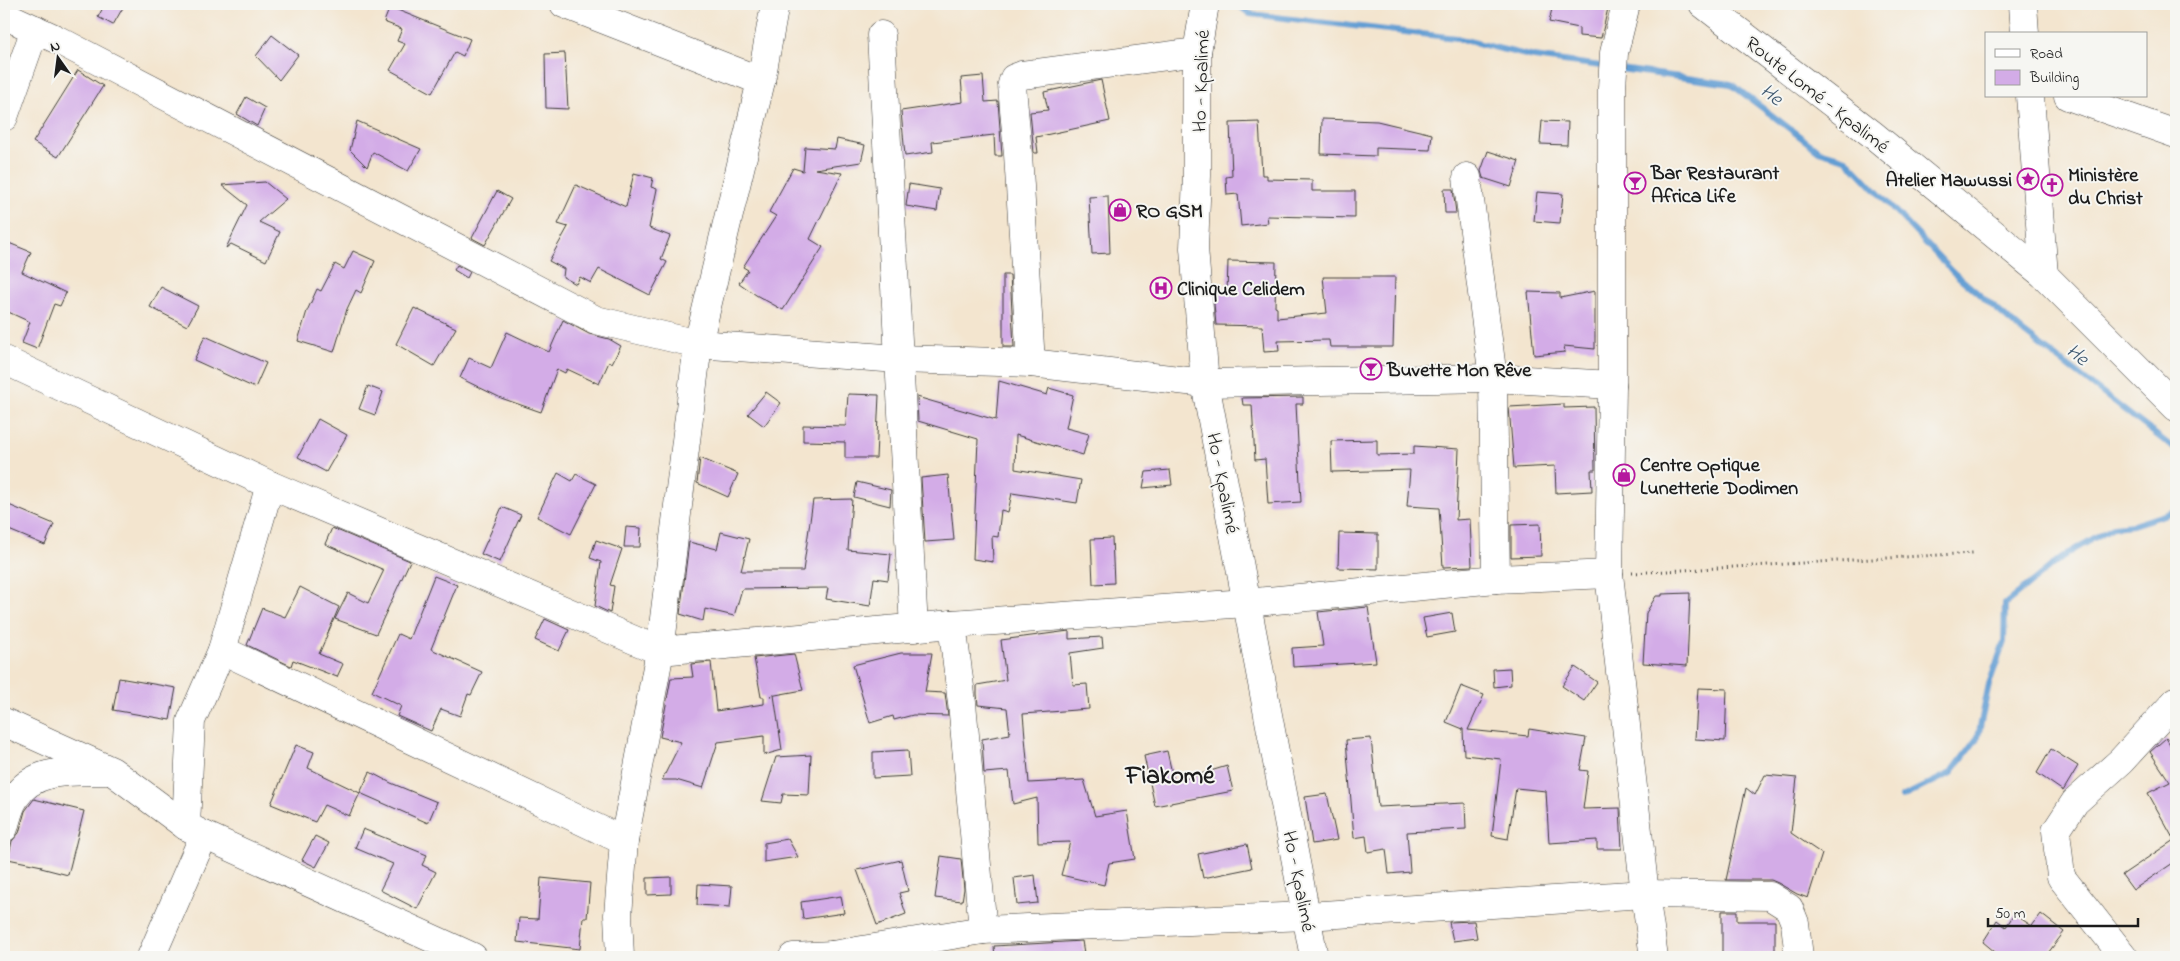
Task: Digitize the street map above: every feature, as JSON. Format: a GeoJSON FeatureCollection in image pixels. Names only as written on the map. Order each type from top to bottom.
{"type":"FeatureCollection","features":[{"type":"Feature","properties":{"kind":"street"},"geometry":{"type":"LineString","coordinates":[[564,4],[761,81]]}},
{"type":"Feature","properties":{"kind":"street"},"geometry":{"type":"LineString","coordinates":[[620,957],[618,915],[624,841],[660,651],[698,344],[761,81],[774,4]]}},
{"type":"Feature","properties":{"kind":"street"},"geometry":{"type":"LineString","coordinates":[[1626,4],[1614,54],[1612,88],[1612,385],[1609,574],[1645,894],[1654,957]]}},
{"type":"Feature","properties":{"kind":"street","name":"Route Lomé - Kpalimé"},"geometry":{"type":"LineString","coordinates":[[1703,4],[1872,134],[2044,275],[2176,407]]}},
{"type":"Feature","properties":{"kind":"street"},"geometry":{"type":"LineString","coordinates":[[2023,4],[2025,32]]}},
{"type":"Feature","properties":{"kind":"street"},"geometry":{"type":"LineString","coordinates":[[9,12],[35,30],[475,255],[596,320],[698,344],[898,359],[1031,363],[1205,383],[1493,378],[1612,385]]}},
{"type":"Feature","properties":{"kind":"street","name":"Ho - Kpalimé"},"geometry":{"type":"LineString","coordinates":[[1203,14],[1197,52],[1198,176],[1194,248],[1205,383],[1314,957]]}},
{"type":"Feature","properties":{"kind":"street"},"geometry":{"type":"LineString","coordinates":[[4,117],[35,30]]}},
{"type":"Feature","properties":{"kind":"street"},"geometry":{"type":"LineString","coordinates":[[881,35],[914,628]]}},
{"type":"Feature","properties":{"kind":"street"},"geometry":{"type":"LineString","coordinates":[[1031,363],[1012,84],[1014,78],[1022,75],[1197,52]]}},
{"type":"Feature","properties":{"kind":"street"},"geometry":{"type":"LineString","coordinates":[[2030,98],[2044,275]]}},
{"type":"Feature","properties":{"kind":"street"},"geometry":{"type":"LineString","coordinates":[[2074,98],[2176,134]]}},
{"type":"Feature","properties":{"kind":"street"},"geometry":{"type":"LineString","coordinates":[[1467,177],[1493,378],[1496,579]]}},
{"type":"Feature","properties":{"kind":"street"},"geometry":{"type":"LineString","coordinates":[[4,360],[270,485],[660,651],[952,624],[1246,603],[1496,579],[1609,574]]}},
{"type":"Feature","properties":{"kind":"street"},"geometry":{"type":"LineString","coordinates":[[151,957],[195,830],[191,721],[222,650],[270,485]]}},
{"type":"Feature","properties":{"kind":"street"},"geometry":{"type":"LineString","coordinates":[[952,624],[962,703],[983,930]]}},
{"type":"Feature","properties":{"kind":"street"},"geometry":{"type":"LineString","coordinates":[[222,650],[624,841]]}},
{"type":"Feature","properties":{"kind":"street"},"geometry":{"type":"LineString","coordinates":[[2124,957],[2061,877],[2056,831],[2075,802],[2121,761],[2176,701]]}},
{"type":"Feature","properties":{"kind":"street"},"geometry":{"type":"LineString","coordinates":[[4,722],[112,771],[195,830],[473,957]]}},
{"type":"Feature","properties":{"kind":"street"},"geometry":{"type":"LineString","coordinates":[[4,828],[13,800],[28,783],[56,773],[112,771]]}},
{"type":"Feature","properties":{"kind":"street"},"geometry":{"type":"LineString","coordinates":[[793,957],[832,956],[983,930],[1307,916],[1645,894],[1770,896],[1789,908],[1795,923],[1799,957]]}},
{"type":"Feature","properties":{"kind":"path"},"geometry":{"type":"LineString","coordinates":[[1609,574],[1973,553]]}},
{"type":"Feature","properties":{"kind":"building"},"geometry":{"type":"Polygon","coordinates":[[[105,4],[125,4],[113,25],[98,17],[105,4]]]}},
{"type":"Feature","properties":{"kind":"building"},"geometry":{"type":"Polygon","coordinates":[[[1553,4],[1609,4],[1601,38],[1579,36],[1579,28],[1549,22],[1553,4]]]}},
{"type":"Feature","properties":{"kind":"building"},"geometry":{"type":"Polygon","coordinates":[[[390,7],[470,39],[463,56],[455,52],[432,93],[390,70],[405,44],[397,41],[402,29],[384,22],[390,7]]]}},
{"type":"Feature","properties":{"kind":"building"},"geometry":{"type":"Polygon","coordinates":[[[272,35],[298,55],[279,80],[256,56],[272,35]]]}},
{"type":"Feature","properties":{"kind":"building"},"geometry":{"type":"Polygon","coordinates":[[[565,53],[568,109],[546,108],[545,54],[565,53]]]}},
{"type":"Feature","properties":{"kind":"building"},"geometry":{"type":"Polygon","coordinates":[[[78,70],[103,86],[58,157],[33,142],[78,70]]]}},
{"type":"Feature","properties":{"kind":"building"},"geometry":{"type":"Polygon","coordinates":[[[983,76],[985,102],[998,101],[1002,156],[995,156],[994,135],[932,142],[933,152],[905,156],[901,111],[963,102],[961,78],[983,76]]]}},
{"type":"Feature","properties":{"kind":"building"},"geometry":{"type":"Polygon","coordinates":[[[1101,80],[1110,121],[1036,137],[1038,153],[1034,153],[1030,112],[1048,110],[1044,92],[1101,80]]]}},
{"type":"Feature","properties":{"kind":"building"},"geometry":{"type":"Polygon","coordinates":[[[246,97],[265,108],[257,126],[237,114],[246,97]]]}},
{"type":"Feature","properties":{"kind":"building"},"geometry":{"type":"Polygon","coordinates":[[[1322,119],[1377,121],[1432,134],[1430,150],[1376,148],[1376,156],[1321,154],[1322,119]]]}},
{"type":"Feature","properties":{"kind":"building"},"geometry":{"type":"Polygon","coordinates":[[[357,121],[421,149],[408,171],[373,152],[367,167],[350,150],[357,121]]]}},
{"type":"Feature","properties":{"kind":"building"},"geometry":{"type":"Polygon","coordinates":[[[1542,121],[1568,122],[1567,145],[1540,144],[1542,121]]]}},
{"type":"Feature","properties":{"kind":"building"},"geometry":{"type":"Polygon","coordinates":[[[1259,122],[1262,175],[1267,175],[1267,179],[1312,180],[1312,191],[1355,191],[1355,218],[1267,216],[1268,223],[1241,226],[1238,194],[1227,195],[1226,177],[1232,176],[1230,123],[1259,122]]]}},
{"type":"Feature","properties":{"kind":"building"},"geometry":{"type":"Polygon","coordinates":[[[837,139],[865,145],[861,162],[815,169],[842,173],[810,239],[823,247],[783,310],[739,283],[748,270],[743,267],[776,216],[769,212],[793,168],[803,171],[805,147],[835,149],[837,139]]]}},
{"type":"Feature","properties":{"kind":"building"},"geometry":{"type":"Polygon","coordinates":[[[1488,151],[1519,161],[1511,187],[1483,178],[1481,171],[1488,151]]]}},
{"type":"Feature","properties":{"kind":"building"},"geometry":{"type":"Polygon","coordinates":[[[634,173],[653,178],[651,187],[657,189],[649,228],[670,236],[661,259],[667,262],[650,295],[599,269],[591,283],[580,277],[576,284],[563,277],[564,269],[549,261],[568,227],[558,224],[576,185],[626,207],[634,173]]]}},
{"type":"Feature","properties":{"kind":"building"},"geometry":{"type":"Polygon","coordinates":[[[265,182],[286,199],[259,222],[280,232],[266,261],[231,244],[226,248],[247,205],[222,185],[265,182]]]}},
{"type":"Feature","properties":{"kind":"building"},"geometry":{"type":"Polygon","coordinates":[[[909,184],[940,189],[937,211],[906,206],[909,184]]]}},
{"type":"Feature","properties":{"kind":"building"},"geometry":{"type":"Polygon","coordinates":[[[1444,189],[1453,189],[1456,213],[1445,213],[1444,189]]]}},
{"type":"Feature","properties":{"kind":"building"},"geometry":{"type":"Polygon","coordinates":[[[497,191],[511,199],[485,245],[472,238],[497,191]]]}},
{"type":"Feature","properties":{"kind":"building"},"geometry":{"type":"Polygon","coordinates":[[[1537,192],[1563,194],[1560,223],[1534,221],[1537,192]]]}},
{"type":"Feature","properties":{"kind":"building"},"geometry":{"type":"Polygon","coordinates":[[[1108,196],[1110,253],[1092,254],[1089,197],[1108,196]]]}},
{"type":"Feature","properties":{"kind":"building"},"geometry":{"type":"Polygon","coordinates":[[[4,241],[31,252],[22,272],[66,293],[60,306],[54,304],[37,349],[22,343],[30,322],[4,310],[4,241]]]}},
{"type":"Feature","properties":{"kind":"building"},"geometry":{"type":"Polygon","coordinates":[[[353,251],[375,261],[361,293],[356,290],[347,309],[334,352],[298,341],[307,311],[317,289],[321,291],[335,264],[344,269],[353,251]]]}},
{"type":"Feature","properties":{"kind":"building"},"geometry":{"type":"Polygon","coordinates":[[[1228,261],[1276,262],[1275,307],[1277,308],[1277,318],[1327,313],[1323,277],[1395,277],[1393,347],[1330,347],[1329,340],[1278,341],[1279,351],[1264,352],[1262,326],[1216,325],[1213,293],[1227,293],[1228,261]]]}},
{"type":"Feature","properties":{"kind":"building"},"geometry":{"type":"Polygon","coordinates":[[[457,265],[470,272],[467,278],[454,270],[457,265]]]}},
{"type":"Feature","properties":{"kind":"building"},"geometry":{"type":"Polygon","coordinates":[[[1003,275],[1010,275],[1014,347],[1003,347],[1003,275]]]}},
{"type":"Feature","properties":{"kind":"building"},"geometry":{"type":"Polygon","coordinates":[[[161,287],[198,306],[187,326],[150,307],[161,287]]]}},
{"type":"Feature","properties":{"kind":"building"},"geometry":{"type":"Polygon","coordinates":[[[1595,291],[1595,349],[1564,346],[1565,352],[1534,355],[1528,292],[1560,293],[1560,298],[1595,291]]]}},
{"type":"Feature","properties":{"kind":"building"},"geometry":{"type":"Polygon","coordinates":[[[414,308],[456,328],[434,366],[396,344],[414,308]]]}},
{"type":"Feature","properties":{"kind":"building"},"geometry":{"type":"Polygon","coordinates":[[[563,320],[589,334],[609,339],[621,346],[612,363],[609,362],[599,384],[567,369],[565,373],[557,369],[541,412],[501,398],[460,378],[469,358],[491,368],[507,332],[549,352],[563,320]]]}},
{"type":"Feature","properties":{"kind":"building"},"geometry":{"type":"Polygon","coordinates":[[[205,336],[266,363],[255,388],[194,360],[205,336]]]}},
{"type":"Feature","properties":{"kind":"building"},"geometry":{"type":"Polygon","coordinates":[[[999,381],[1047,395],[1049,388],[1073,395],[1066,428],[1089,434],[1083,455],[1016,435],[1015,469],[1081,480],[1077,503],[1012,493],[1008,512],[1001,510],[998,537],[992,536],[993,562],[973,559],[978,439],[918,421],[917,397],[996,420],[999,381]]]}},
{"type":"Feature","properties":{"kind":"building"},"geometry":{"type":"Polygon","coordinates":[[[368,386],[383,392],[375,415],[359,409],[368,386]]]}},
{"type":"Feature","properties":{"kind":"building"},"geometry":{"type":"Polygon","coordinates":[[[766,392],[781,403],[764,426],[748,414],[766,392]]]}},
{"type":"Feature","properties":{"kind":"building"},"geometry":{"type":"Polygon","coordinates":[[[848,394],[879,395],[876,458],[845,458],[845,442],[803,441],[803,425],[846,426],[848,394]]]}},
{"type":"Feature","properties":{"kind":"building"},"geometry":{"type":"Polygon","coordinates":[[[1303,397],[1303,404],[1296,404],[1301,502],[1268,504],[1265,459],[1255,460],[1252,405],[1243,405],[1242,398],[1303,397]]]}},
{"type":"Feature","properties":{"kind":"building"},"geometry":{"type":"Polygon","coordinates":[[[1564,404],[1564,408],[1594,407],[1595,470],[1591,470],[1592,491],[1556,493],[1555,466],[1514,468],[1509,407],[1564,404]]]}},
{"type":"Feature","properties":{"kind":"building"},"geometry":{"type":"Polygon","coordinates":[[[318,419],[347,435],[326,472],[298,457],[318,419]]]}},
{"type":"Feature","properties":{"kind":"building"},"geometry":{"type":"Polygon","coordinates":[[[1377,440],[1377,455],[1414,454],[1414,446],[1459,449],[1456,520],[1470,519],[1472,566],[1443,567],[1439,508],[1407,506],[1410,470],[1332,472],[1331,441],[1377,440]]]}},
{"type":"Feature","properties":{"kind":"building"},"geometry":{"type":"Polygon","coordinates":[[[700,458],[738,474],[728,497],[697,483],[700,458]]]}},
{"type":"Feature","properties":{"kind":"building"},"geometry":{"type":"Polygon","coordinates":[[[1170,470],[1172,485],[1143,488],[1146,472],[1170,470]]]}},
{"type":"Feature","properties":{"kind":"building"},"geometry":{"type":"Polygon","coordinates":[[[558,473],[572,481],[576,474],[596,484],[571,534],[537,517],[558,473]]]}},
{"type":"Feature","properties":{"kind":"building"},"geometry":{"type":"Polygon","coordinates":[[[948,475],[954,540],[925,542],[921,478],[948,475]]]}},
{"type":"Feature","properties":{"kind":"building"},"geometry":{"type":"Polygon","coordinates":[[[857,482],[891,490],[890,506],[854,497],[857,482]]]}},
{"type":"Feature","properties":{"kind":"building"},"geometry":{"type":"Polygon","coordinates":[[[852,499],[848,550],[891,554],[888,580],[874,578],[870,606],[826,599],[828,588],[742,589],[734,616],[705,609],[703,621],[680,614],[689,542],[717,549],[721,532],[749,539],[741,571],[803,571],[813,500],[852,499]]]}},
{"type":"Feature","properties":{"kind":"building"},"geometry":{"type":"Polygon","coordinates":[[[4,503],[54,524],[45,545],[4,528],[4,503]]]}},
{"type":"Feature","properties":{"kind":"building"},"geometry":{"type":"Polygon","coordinates":[[[502,507],[521,515],[500,562],[481,554],[502,507]]]}},
{"type":"Feature","properties":{"kind":"building"},"geometry":{"type":"Polygon","coordinates":[[[1540,524],[1541,556],[1511,557],[1511,525],[1540,524]]]}},
{"type":"Feature","properties":{"kind":"building"},"geometry":{"type":"Polygon","coordinates":[[[626,527],[641,528],[640,547],[624,547],[626,527]]]}},
{"type":"Feature","properties":{"kind":"building"},"geometry":{"type":"Polygon","coordinates":[[[332,528],[410,561],[376,634],[335,619],[348,593],[368,603],[384,570],[325,544],[332,528]]]}},
{"type":"Feature","properties":{"kind":"building"},"geometry":{"type":"Polygon","coordinates":[[[1339,533],[1378,534],[1378,569],[1338,568],[1339,533]]]}},
{"type":"Feature","properties":{"kind":"building"},"geometry":{"type":"Polygon","coordinates":[[[1112,538],[1114,583],[1093,584],[1091,539],[1112,538]]]}},
{"type":"Feature","properties":{"kind":"building"},"geometry":{"type":"Polygon","coordinates":[[[596,540],[622,549],[610,585],[614,586],[610,613],[595,606],[601,562],[590,558],[596,540]]]}},
{"type":"Feature","properties":{"kind":"building"},"geometry":{"type":"Polygon","coordinates":[[[434,576],[457,585],[431,649],[482,672],[471,695],[468,694],[460,716],[441,709],[431,731],[397,716],[401,706],[372,692],[398,634],[409,639],[434,576]]]}},
{"type":"Feature","properties":{"kind":"building"},"geometry":{"type":"Polygon","coordinates":[[[300,587],[339,607],[319,654],[343,664],[337,677],[293,660],[291,666],[247,645],[262,608],[285,617],[300,587]]]}},
{"type":"Feature","properties":{"kind":"building"},"geometry":{"type":"Polygon","coordinates":[[[1690,593],[1687,666],[1643,663],[1646,613],[1656,596],[1690,593]]]}},
{"type":"Feature","properties":{"kind":"building"},"geometry":{"type":"Polygon","coordinates":[[[1368,607],[1376,662],[1293,667],[1292,648],[1323,646],[1318,612],[1368,607]]]}},
{"type":"Feature","properties":{"kind":"building"},"geometry":{"type":"Polygon","coordinates":[[[1452,613],[1455,632],[1427,637],[1423,618],[1452,613]]]}},
{"type":"Feature","properties":{"kind":"building"},"geometry":{"type":"Polygon","coordinates":[[[545,619],[569,630],[559,651],[535,640],[545,619]]]}},
{"type":"Feature","properties":{"kind":"building"},"geometry":{"type":"Polygon","coordinates":[[[1069,631],[1069,639],[1102,637],[1103,648],[1070,653],[1073,685],[1087,684],[1089,709],[1023,714],[1029,783],[1084,780],[1095,816],[1127,811],[1135,859],[1109,863],[1104,885],[1061,875],[1070,842],[1038,843],[1037,798],[1013,804],[1009,771],[984,773],[982,739],[1010,734],[1007,708],[978,705],[977,685],[1006,680],[1001,640],[1069,631]]]}},
{"type":"Feature","properties":{"kind":"building"},"geometry":{"type":"Polygon","coordinates":[[[901,653],[932,653],[925,692],[945,693],[948,716],[913,715],[894,720],[893,716],[870,723],[853,665],[901,653]]]}},
{"type":"Feature","properties":{"kind":"building"},"geometry":{"type":"Polygon","coordinates":[[[794,654],[803,690],[774,695],[782,750],[764,755],[764,736],[718,742],[703,788],[676,780],[662,780],[681,742],[660,737],[671,678],[693,677],[691,664],[711,662],[716,711],[764,704],[754,658],[794,654]]]}},
{"type":"Feature","properties":{"kind":"building"},"geometry":{"type":"Polygon","coordinates":[[[1575,667],[1597,682],[1584,701],[1562,686],[1575,667]]]}},
{"type":"Feature","properties":{"kind":"building"},"geometry":{"type":"Polygon","coordinates":[[[1510,668],[1511,685],[1494,687],[1493,669],[1510,668]]]}},
{"type":"Feature","properties":{"kind":"building"},"geometry":{"type":"Polygon","coordinates":[[[119,678],[176,688],[170,720],[113,710],[119,678]]]}},
{"type":"Feature","properties":{"kind":"building"},"geometry":{"type":"Polygon","coordinates":[[[1461,686],[1484,695],[1468,730],[1528,736],[1529,729],[1586,738],[1580,770],[1588,771],[1583,809],[1620,808],[1622,849],[1597,849],[1597,840],[1549,843],[1546,791],[1516,788],[1508,839],[1492,836],[1501,759],[1464,755],[1463,729],[1446,722],[1461,686]]]}},
{"type":"Feature","properties":{"kind":"building"},"geometry":{"type":"Polygon","coordinates":[[[1698,688],[1727,689],[1725,741],[1695,739],[1698,688]]]}},
{"type":"Feature","properties":{"kind":"building"},"geometry":{"type":"Polygon","coordinates":[[[1371,738],[1378,807],[1465,803],[1466,829],[1407,832],[1410,872],[1389,874],[1386,849],[1368,852],[1366,836],[1354,838],[1346,740],[1371,738]]]}},
{"type":"Feature","properties":{"kind":"building"},"geometry":{"type":"Polygon","coordinates":[[[2166,738],[2176,754],[2176,861],[2133,890],[2122,875],[2174,840],[2148,793],[2170,782],[2150,752],[2166,738]]]}},
{"type":"Feature","properties":{"kind":"building"},"geometry":{"type":"Polygon","coordinates":[[[296,745],[314,752],[308,768],[360,793],[349,816],[324,805],[315,822],[271,804],[296,745]]]}},
{"type":"Feature","properties":{"kind":"building"},"geometry":{"type":"Polygon","coordinates":[[[2051,749],[2078,766],[2063,791],[2037,773],[2051,749]]]}},
{"type":"Feature","properties":{"kind":"building"},"geometry":{"type":"Polygon","coordinates":[[[908,750],[910,776],[873,778],[873,752],[908,750]]]}},
{"type":"Feature","properties":{"kind":"building"},"geometry":{"type":"Polygon","coordinates":[[[1167,751],[1174,782],[1227,766],[1233,791],[1155,806],[1144,756],[1167,751]]]}},
{"type":"Feature","properties":{"kind":"building"},"geometry":{"type":"Polygon","coordinates":[[[811,755],[809,795],[783,794],[781,803],[762,801],[776,757],[811,755]]]}},
{"type":"Feature","properties":{"kind":"building"},"geometry":{"type":"Polygon","coordinates":[[[370,772],[437,802],[428,823],[360,793],[370,772]]]}},
{"type":"Feature","properties":{"kind":"building"},"geometry":{"type":"Polygon","coordinates":[[[1765,775],[1797,778],[1791,833],[1822,854],[1808,898],[1771,880],[1726,880],[1746,788],[1755,795],[1765,775]]]}},
{"type":"Feature","properties":{"kind":"building"},"geometry":{"type":"Polygon","coordinates":[[[1327,794],[1337,840],[1312,844],[1305,797],[1327,794]]]}},
{"type":"Feature","properties":{"kind":"building"},"geometry":{"type":"Polygon","coordinates":[[[34,799],[84,811],[68,875],[41,868],[42,866],[8,859],[12,841],[19,833],[25,811],[34,799]]]}},
{"type":"Feature","properties":{"kind":"building"},"geometry":{"type":"Polygon","coordinates":[[[363,829],[427,855],[422,865],[436,872],[417,909],[380,890],[393,864],[355,848],[363,829]]]}},
{"type":"Feature","properties":{"kind":"building"},"geometry":{"type":"Polygon","coordinates":[[[315,836],[329,843],[316,867],[302,860],[315,836]]]}},
{"type":"Feature","properties":{"kind":"building"},"geometry":{"type":"Polygon","coordinates":[[[788,839],[798,857],[764,862],[764,843],[788,839]]]}},
{"type":"Feature","properties":{"kind":"building"},"geometry":{"type":"Polygon","coordinates":[[[1247,844],[1252,868],[1203,878],[1198,854],[1247,844]]]}},
{"type":"Feature","properties":{"kind":"building"},"geometry":{"type":"Polygon","coordinates":[[[941,856],[961,859],[964,889],[962,901],[935,898],[941,856]]]}},
{"type":"Feature","properties":{"kind":"building"},"geometry":{"type":"Polygon","coordinates":[[[901,860],[908,891],[899,893],[906,914],[877,925],[857,870],[901,860]]]}},
{"type":"Feature","properties":{"kind":"building"},"geometry":{"type":"Polygon","coordinates":[[[1035,875],[1038,903],[1017,905],[1014,878],[1035,875]]]}},
{"type":"Feature","properties":{"kind":"building"},"geometry":{"type":"Polygon","coordinates":[[[671,877],[671,894],[647,895],[647,878],[671,877]]]}},
{"type":"Feature","properties":{"kind":"building"},"geometry":{"type":"Polygon","coordinates":[[[541,878],[590,883],[587,918],[583,918],[580,949],[517,942],[519,918],[538,919],[541,878]]]}},
{"type":"Feature","properties":{"kind":"building"},"geometry":{"type":"Polygon","coordinates":[[[698,884],[732,886],[730,907],[697,905],[698,884]]]}},
{"type":"Feature","properties":{"kind":"building"},"geometry":{"type":"Polygon","coordinates":[[[841,896],[844,913],[803,919],[801,902],[841,896]]]}},
{"type":"Feature","properties":{"kind":"building"},"geometry":{"type":"Polygon","coordinates":[[[1722,911],[1737,911],[1737,921],[1775,921],[1775,954],[1722,956],[1722,911]]]}},
{"type":"Feature","properties":{"kind":"building"},"geometry":{"type":"Polygon","coordinates":[[[2014,914],[2032,926],[2041,914],[2064,932],[2045,957],[2001,957],[1983,942],[1997,920],[2006,927],[2014,914]]]}},
{"type":"Feature","properties":{"kind":"building"},"geometry":{"type":"Polygon","coordinates":[[[1474,921],[1477,938],[1453,941],[1449,922],[1474,921]]]}},
{"type":"Feature","properties":{"kind":"building"},"geometry":{"type":"Polygon","coordinates":[[[1082,941],[1084,953],[1043,957],[995,957],[994,946],[1082,941]]]}},
{"type":"Feature","properties":{"kind":"waterway","name":"He"},"geometry":{"type":"LineString","coordinates":[[1237,4],[1250,14],[1456,38],[1534,57],[1608,67]]}},
{"type":"Feature","properties":{"kind":"waterway","name":"He"},"geometry":{"type":"LineString","coordinates":[[1620,69],[1731,84],[1819,151],[1846,159],[1953,272],[2022,331],[2176,450]]}},
{"type":"Feature","properties":{"kind":"waterway"},"geometry":{"type":"LineString","coordinates":[[1902,797],[1951,773],[1978,737],[1989,684],[2004,642],[2005,604],[2062,557],[2113,527],[2133,525],[2176,511]]}},
{"type":"Feature","properties":{"kind":"place","name":"Atelier Mawussi"},"geometry":{"type":"Point","coordinates":[2028,179]}},
{"type":"Feature","properties":{"kind":"place","name":"Bar Restaurant Africa Life"},"geometry":{"type":"Point","coordinates":[1635,183]}},
{"type":"Feature","properties":{"kind":"place","name":"Ministère du Christ"},"geometry":{"type":"Point","coordinates":[2052,185]}},
{"type":"Feature","properties":{"kind":"place","name":"RO GSM"},"geometry":{"type":"Point","coordinates":[1120,210]}},
{"type":"Feature","properties":{"kind":"place","name":"Clinique Celidem"},"geometry":{"type":"Point","coordinates":[1161,288]}},
{"type":"Feature","properties":{"kind":"place","name":"Buvette Mon Rêve"},"geometry":{"type":"Point","coordinates":[1371,369]}},
{"type":"Feature","properties":{"kind":"place","name":"Centre Optique Lunetterie Dodimen"},"geometry":{"type":"Point","coordinates":[1624,475]}},
{"type":"Feature","properties":{"kind":"district","name":"Fiakomé"},"geometry":{"type":"Point","coordinates":[1170,774]}}]}
